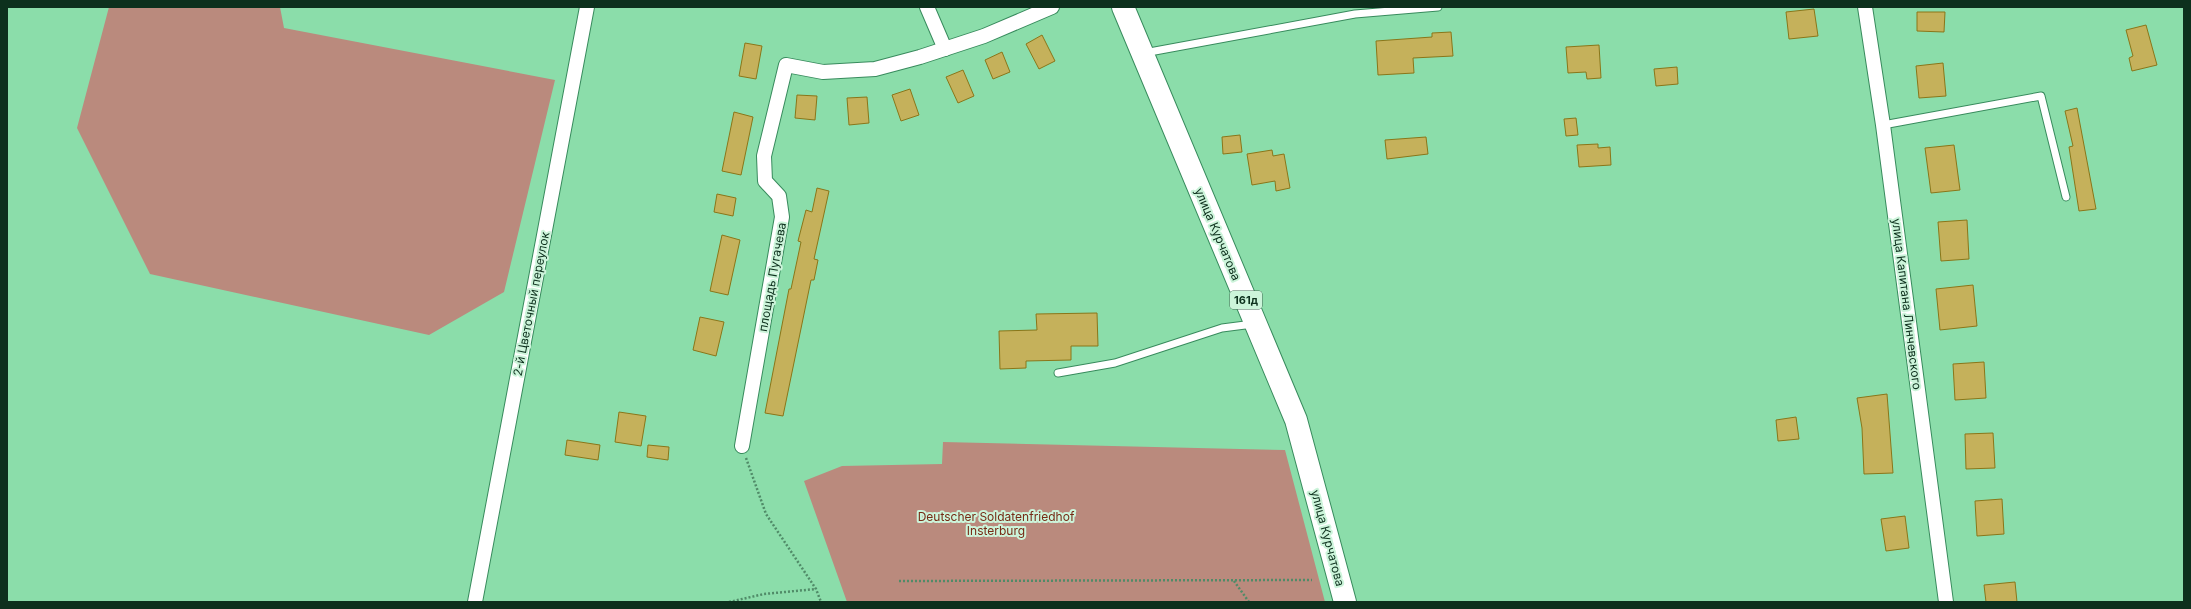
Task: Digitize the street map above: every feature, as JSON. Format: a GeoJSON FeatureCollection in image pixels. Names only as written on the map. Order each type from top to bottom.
{"type":"FeatureCollection","features":[{"type":"Feature","properties":{"kind":"main road","name":"улица Курчатова"},"geometry":{"type":"LineString","coordinates":[[1123,7],[1296,420],[1345,602]]}},
{"type":"Feature","properties":{"kind":"street","name":"2-й Цветочный переулок"},"geometry":{"type":"LineString","coordinates":[[475,602],[587,7]]}},
{"type":"Feature","properties":{"kind":"street"},"geometry":{"type":"LineString","coordinates":[[927,7],[945,49],[984,36],[1052,7]]}},
{"type":"Feature","properties":{"kind":"street","name":"улица Капитана Линчевского"},"geometry":{"type":"LineString","coordinates":[[1866,7],[1946,602]]}},
{"type":"Feature","properties":{"kind":"street","name":"площадь Пугачева"},"geometry":{"type":"LineString","coordinates":[[742,446],[782,217],[779,196],[765,180],[764,156],[786,65],[823,72],[875,69],[945,49]]}},
{"type":"Feature","properties":{"kind":"lane"},"geometry":{"type":"LineString","coordinates":[[1142,54],[1355,14],[1438,7]]}},
{"type":"Feature","properties":{"kind":"lane"},"geometry":{"type":"LineString","coordinates":[[1883,125],[2041,96],[2066,197]]}},
{"type":"Feature","properties":{"kind":"lane"},"geometry":{"type":"LineString","coordinates":[[1058,373],[1115,363],[1222,328],[1256,324]]}},
{"type":"Feature","properties":{"kind":"path"},"geometry":{"type":"LineString","coordinates":[[742,446],[766,514],[816,589],[821,602]]}},
{"type":"Feature","properties":{"kind":"path"},"geometry":{"type":"LineString","coordinates":[[899,581],[1312,580]]}},
{"type":"Feature","properties":{"kind":"path"},"geometry":{"type":"LineString","coordinates":[[1234,581],[1249,602]]}},
{"type":"Feature","properties":{"kind":"path"},"geometry":{"type":"LineString","coordinates":[[729,602],[764,594],[816,589]]}},
{"type":"Feature","properties":{"kind":"green space"},"geometry":{"type":"Polygon","coordinates":[[[109,7],[280,7],[284,28],[555,80],[504,292],[429,335],[150,274],[77,128],[109,7]]]}},
{"type":"Feature","properties":{"kind":"green space","name":"Deutscher Soldatenfriedhof Insterburg"},"geometry":{"type":"Polygon","coordinates":[[[943,442],[1285,450],[1325,602],[847,602],[804,481],[842,466],[942,464],[943,442]]]}},
{"type":"Feature","properties":{"kind":"building"},"geometry":{"type":"Polygon","coordinates":[[[1814,9],[1818,36],[1789,39],[1786,12],[1814,9]]]}},
{"type":"Feature","properties":{"kind":"building"},"geometry":{"type":"Polygon","coordinates":[[[1917,12],[1945,12],[1944,32],[1917,31],[1917,12]]]}},
{"type":"Feature","properties":{"kind":"building"},"geometry":{"type":"Polygon","coordinates":[[[2146,25],[2157,65],[2132,71],[2129,58],[2133,56],[2126,30],[2146,25]]]}},
{"type":"Feature","properties":{"kind":"building"},"geometry":{"type":"Polygon","coordinates":[[[1451,32],[1453,56],[1413,58],[1414,73],[1378,75],[1376,41],[1432,37],[1432,33],[1451,32]]]}},
{"type":"Feature","properties":{"kind":"building"},"geometry":{"type":"Polygon","coordinates":[[[1042,35],[1055,61],[1039,69],[1026,44],[1042,35]]]}},
{"type":"Feature","properties":{"kind":"building"},"geometry":{"type":"Polygon","coordinates":[[[745,43],[762,46],[756,79],[739,76],[745,43]]]}},
{"type":"Feature","properties":{"kind":"building"},"geometry":{"type":"Polygon","coordinates":[[[1599,45],[1601,78],[1587,79],[1586,72],[1568,73],[1566,47],[1599,45]]]}},
{"type":"Feature","properties":{"kind":"building"},"geometry":{"type":"Polygon","coordinates":[[[1002,52],[1010,72],[993,79],[985,60],[1002,52]]]}},
{"type":"Feature","properties":{"kind":"building"},"geometry":{"type":"Polygon","coordinates":[[[1943,63],[1946,96],[1919,98],[1916,66],[1943,63]]]}},
{"type":"Feature","properties":{"kind":"building"},"geometry":{"type":"Polygon","coordinates":[[[1677,67],[1678,84],[1656,86],[1654,69],[1677,67]]]}},
{"type":"Feature","properties":{"kind":"building"},"geometry":{"type":"Polygon","coordinates":[[[963,70],[974,96],[958,103],[946,77],[963,70]]]}},
{"type":"Feature","properties":{"kind":"building"},"geometry":{"type":"Polygon","coordinates":[[[910,89],[919,115],[901,121],[892,95],[910,89]]]}},
{"type":"Feature","properties":{"kind":"building"},"geometry":{"type":"Polygon","coordinates":[[[797,95],[817,96],[815,120],[795,118],[797,95]]]}},
{"type":"Feature","properties":{"kind":"building"},"geometry":{"type":"Polygon","coordinates":[[[867,97],[869,123],[849,125],[847,98],[867,97]]]}},
{"type":"Feature","properties":{"kind":"building"},"geometry":{"type":"Polygon","coordinates":[[[2077,108],[2096,209],[2079,211],[2069,147],[2073,146],[2065,111],[2077,108]]]}},
{"type":"Feature","properties":{"kind":"building"},"geometry":{"type":"Polygon","coordinates":[[[734,112],[753,117],[741,175],[722,171],[734,112]]]}},
{"type":"Feature","properties":{"kind":"building"},"geometry":{"type":"Polygon","coordinates":[[[1576,118],[1578,135],[1566,136],[1564,119],[1576,118]]]}},
{"type":"Feature","properties":{"kind":"building"},"geometry":{"type":"Polygon","coordinates":[[[1240,135],[1242,152],[1223,154],[1222,137],[1240,135]]]}},
{"type":"Feature","properties":{"kind":"building"},"geometry":{"type":"Polygon","coordinates":[[[1426,137],[1428,154],[1387,159],[1385,140],[1426,137]]]}},
{"type":"Feature","properties":{"kind":"building"},"geometry":{"type":"Polygon","coordinates":[[[1598,144],[1598,148],[1610,147],[1611,165],[1579,167],[1577,145],[1598,144]]]}},
{"type":"Feature","properties":{"kind":"building"},"geometry":{"type":"Polygon","coordinates":[[[1954,145],[1960,190],[1931,193],[1925,148],[1954,145]]]}},
{"type":"Feature","properties":{"kind":"building"},"geometry":{"type":"Polygon","coordinates":[[[1272,150],[1273,156],[1284,154],[1290,188],[1276,191],[1275,181],[1252,185],[1247,154],[1272,150]]]}},
{"type":"Feature","properties":{"kind":"building"},"geometry":{"type":"Polygon","coordinates":[[[817,188],[829,191],[814,259],[818,260],[814,280],[811,280],[783,416],[765,413],[789,289],[791,289],[801,242],[798,241],[806,210],[812,212],[817,188]]]}},
{"type":"Feature","properties":{"kind":"building"},"geometry":{"type":"Polygon","coordinates":[[[717,194],[736,198],[733,216],[714,212],[717,194]]]}},
{"type":"Feature","properties":{"kind":"building"},"geometry":{"type":"Polygon","coordinates":[[[1967,220],[1969,259],[1941,261],[1938,222],[1967,220]]]}},
{"type":"Feature","properties":{"kind":"building"},"geometry":{"type":"Polygon","coordinates":[[[722,235],[740,240],[728,295],[710,291],[722,235]]]}},
{"type":"Feature","properties":{"kind":"building"},"geometry":{"type":"Polygon","coordinates":[[[1973,285],[1977,326],[1940,330],[1936,289],[1973,285]]]}},
{"type":"Feature","properties":{"kind":"building"},"geometry":{"type":"Polygon","coordinates":[[[1097,313],[1098,346],[1071,346],[1071,360],[1026,361],[1026,368],[1000,369],[999,331],[1037,330],[1036,314],[1097,313]]]}},
{"type":"Feature","properties":{"kind":"building"},"geometry":{"type":"Polygon","coordinates":[[[700,317],[724,322],[716,356],[693,350],[700,317]]]}},
{"type":"Feature","properties":{"kind":"building"},"geometry":{"type":"Polygon","coordinates":[[[1984,362],[1986,398],[1955,400],[1953,364],[1984,362]]]}},
{"type":"Feature","properties":{"kind":"building"},"geometry":{"type":"Polygon","coordinates":[[[1887,394],[1893,473],[1864,474],[1862,428],[1857,398],[1887,394]]]}},
{"type":"Feature","properties":{"kind":"building"},"geometry":{"type":"Polygon","coordinates":[[[619,412],[646,416],[641,446],[615,442],[619,412]]]}},
{"type":"Feature","properties":{"kind":"building"},"geometry":{"type":"Polygon","coordinates":[[[1796,417],[1799,439],[1778,441],[1776,420],[1796,417]]]}},
{"type":"Feature","properties":{"kind":"building"},"geometry":{"type":"Polygon","coordinates":[[[1993,433],[1995,468],[1966,469],[1965,434],[1993,433]]]}},
{"type":"Feature","properties":{"kind":"building"},"geometry":{"type":"Polygon","coordinates":[[[567,440],[600,445],[598,460],[565,455],[567,440]]]}},
{"type":"Feature","properties":{"kind":"building"},"geometry":{"type":"Polygon","coordinates":[[[648,445],[669,447],[668,460],[647,457],[648,445]]]}},
{"type":"Feature","properties":{"kind":"building"},"geometry":{"type":"Polygon","coordinates":[[[2002,499],[2004,534],[1977,536],[1975,501],[2002,499]]]}},
{"type":"Feature","properties":{"kind":"building"},"geometry":{"type":"Polygon","coordinates":[[[1905,516],[1909,548],[1886,551],[1881,519],[1905,516]]]}},
{"type":"Feature","properties":{"kind":"building"},"geometry":{"type":"Polygon","coordinates":[[[2015,582],[2017,602],[1986,602],[1984,585],[2015,582]]]}}]}
